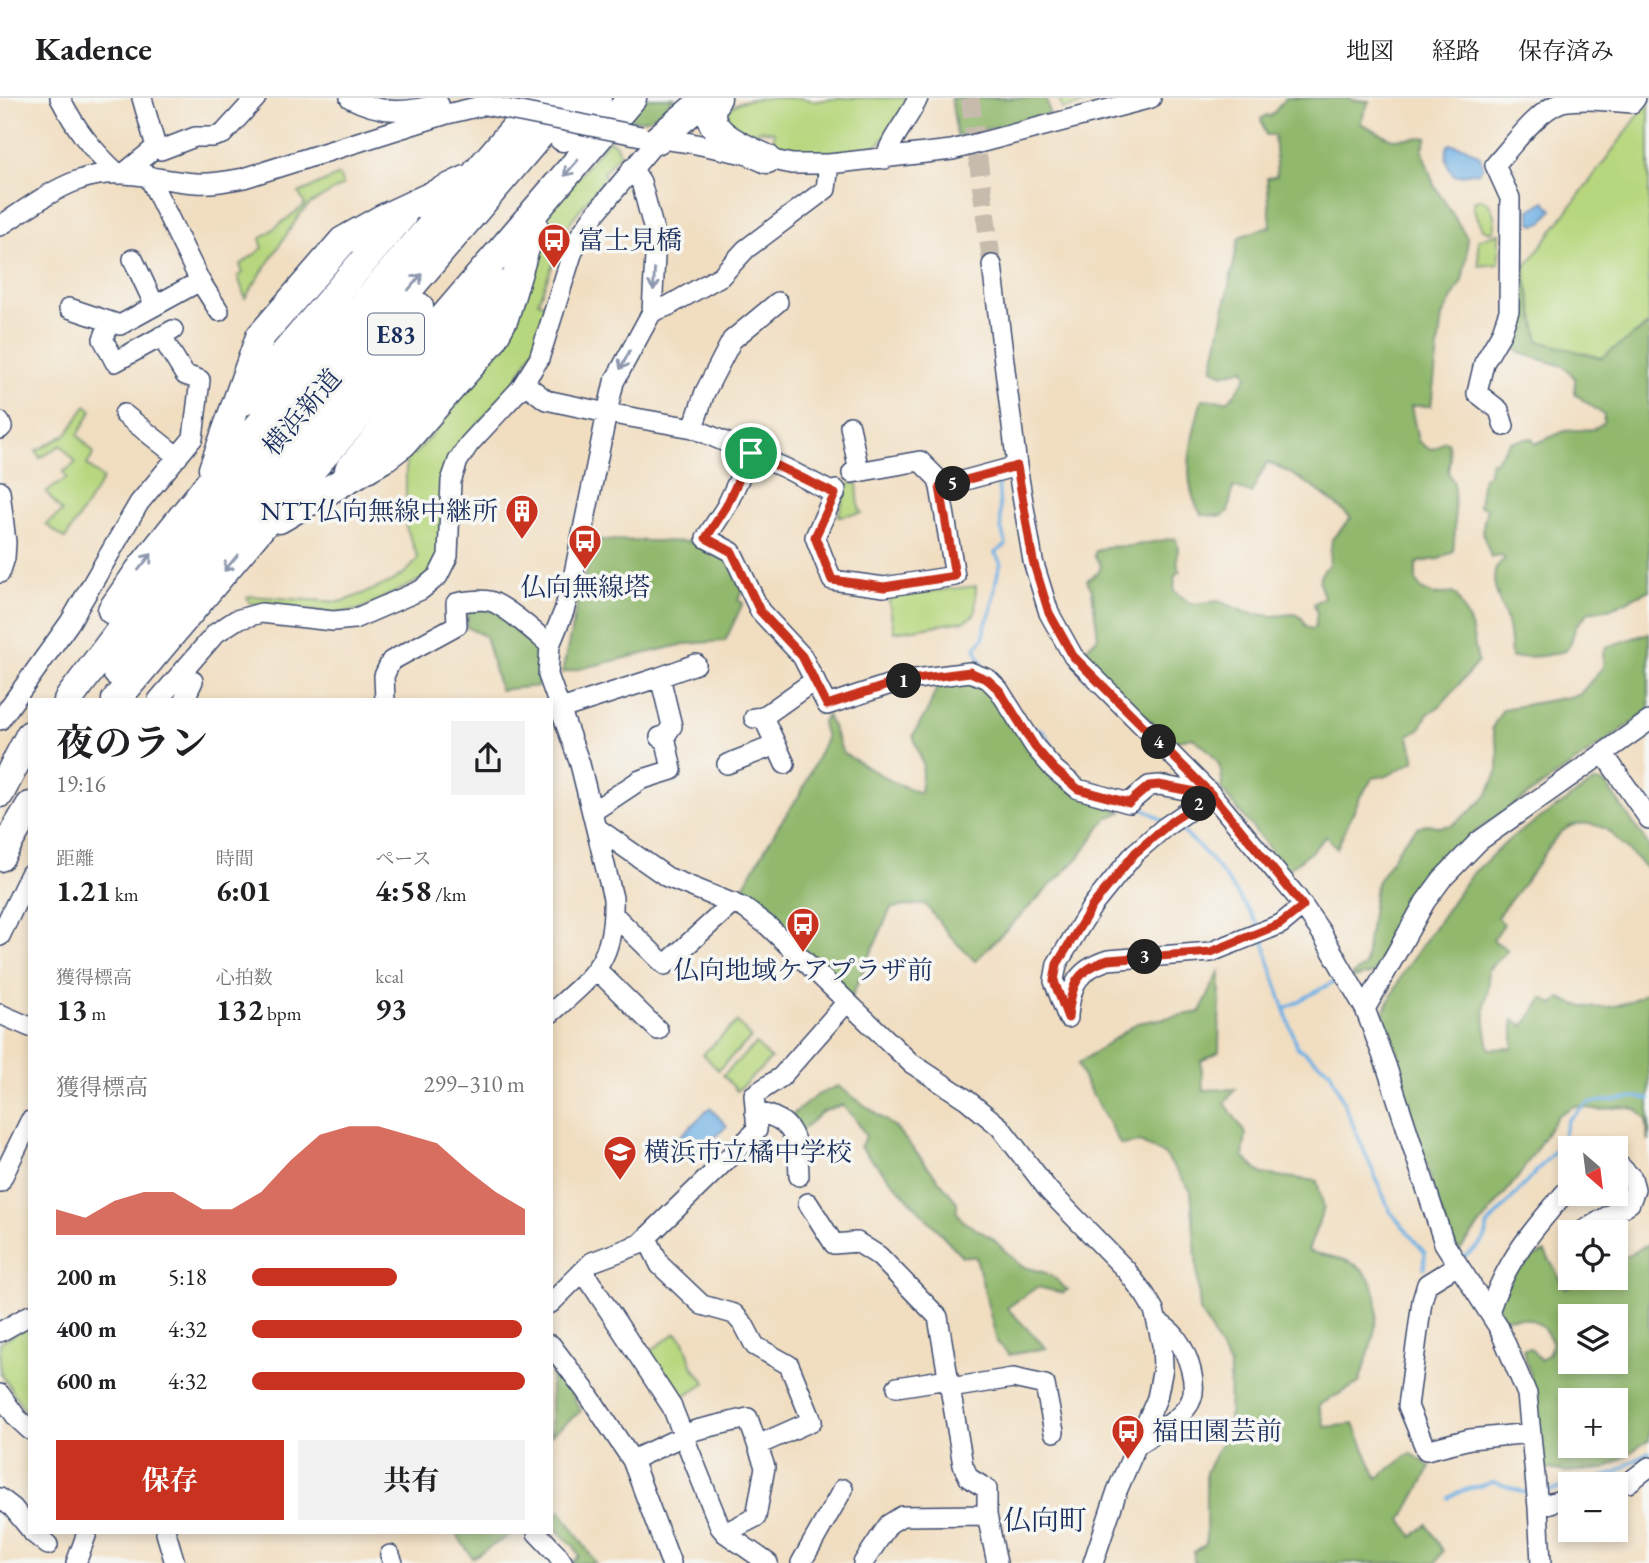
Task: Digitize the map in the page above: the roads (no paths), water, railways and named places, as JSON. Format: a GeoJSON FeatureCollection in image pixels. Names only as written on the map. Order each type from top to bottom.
{"type":"FeatureCollection","features":[{"type":"Feature","properties":{"kind":"highway"},"geometry":{"type":"LineString","coordinates":[[53,698],[139,571],[208,485],[541,98]]}},
{"type":"Feature","properties":{"kind":"highway","name":"横浜新道"},"geometry":{"type":"LineString","coordinates":[[70,698],[177,555],[572,98]]}},
{"type":"Feature","properties":{"kind":"highway","name":"横浜新道"},"geometry":{"type":"LineString","coordinates":[[98,698],[195,570],[597,98]]}},
{"type":"Feature","properties":{"kind":"highway"},"geometry":{"type":"LineString","coordinates":[[118,698],[256,533],[632,98]]}},
{"type":"Feature","properties":{"kind":"highway"},"geometry":{"type":"LineString","coordinates":[[650,137],[686,98]]}},
{"type":"Feature","properties":{"kind":"highway"},"geometry":{"type":"LineString","coordinates":[[650,137],[707,98]]}},
{"type":"Feature","properties":{"kind":"highway"},"geometry":{"type":"LineString","coordinates":[[717,98],[711,112],[719,132],[731,142],[767,159]]}},
{"type":"Feature","properties":{"kind":"highway"},"geometry":{"type":"LineString","coordinates":[[208,485],[260,337],[344,241],[412,204],[473,177]]}},
{"type":"Feature","properties":{"kind":"highway"},"geometry":{"type":"LineString","coordinates":[[220,449],[446,190]]}},
{"type":"Feature","properties":{"kind":"highway"},"geometry":{"type":"LineString","coordinates":[[256,533],[369,467],[403,443],[491,342],[507,307],[541,203]]}},
{"type":"Feature","properties":{"kind":"highway"},"geometry":{"type":"LineString","coordinates":[[233,414],[412,204]]}},
{"type":"Feature","properties":{"kind":"highway"},"geometry":{"type":"LineString","coordinates":[[296,509],[526,243]]}},
{"type":"Feature","properties":{"kind":"highway"},"geometry":{"type":"LineString","coordinates":[[335,486],[516,276]]}},
{"type":"Feature","properties":{"kind":"highway"},"geometry":{"type":"LineString","coordinates":[[0,793],[28,739]]}},
{"type":"Feature","properties":{"kind":"highway"},"geometry":{"type":"LineString","coordinates":[[0,800],[28,756]]}},
{"type":"Feature","properties":{"kind":"highway"},"geometry":{"type":"LineString","coordinates":[[0,857],[28,809]]}},
{"type":"Feature","properties":{"kind":"street"},"geometry":{"type":"LineString","coordinates":[[60,98],[75,127],[97,154],[120,174]]}},
{"type":"Feature","properties":{"kind":"street"},"geometry":{"type":"LineString","coordinates":[[142,98],[156,147],[161,150],[195,137],[223,134],[256,98]]}},
{"type":"Feature","properties":{"kind":"street"},"geometry":{"type":"LineString","coordinates":[[351,98],[376,108],[397,112],[442,105],[485,105],[792,164],[829,164],[925,154],[981,143],[1151,98]]}},
{"type":"Feature","properties":{"kind":"street"},"geometry":{"type":"LineString","coordinates":[[885,159],[888,147],[909,118],[918,98]]}},
{"type":"Feature","properties":{"kind":"street"},"geometry":{"type":"LineString","coordinates":[[1504,426],[1499,410],[1477,393],[1484,363],[1501,334],[1509,311],[1510,198],[1495,165],[1540,116],[1563,101],[1583,99],[1632,103],[1636,98]]}},
{"type":"Feature","properties":{"kind":"street"},"geometry":{"type":"LineString","coordinates":[[0,226],[80,179],[120,174],[148,175],[195,183],[220,183],[244,178],[442,105]]}},
{"type":"Feature","properties":{"kind":"street"},"geometry":{"type":"LineString","coordinates":[[185,698],[194,671],[216,633],[236,620],[261,613],[333,621],[354,619],[421,590],[438,576],[448,556],[452,481],[458,461],[469,444],[524,383],[539,359],[572,254],[581,234],[632,168],[650,137]]}},
{"type":"Feature","properties":{"kind":"street"},"geometry":{"type":"LineString","coordinates":[[120,174],[156,147]]}},
{"type":"Feature","properties":{"kind":"street"},"geometry":{"type":"LineString","coordinates":[[652,312],[668,306],[720,276],[746,249],[826,189],[829,164]]}},
{"type":"Feature","properties":{"kind":"street"},"geometry":{"type":"LineString","coordinates":[[553,1011],[597,970],[611,941],[614,915],[613,898],[580,764],[548,676],[550,645],[564,611],[573,578],[614,382],[652,312],[656,239],[641,182],[632,168]]}},
{"type":"Feature","properties":{"kind":"street"},"geometry":{"type":"LineString","coordinates":[[148,175],[200,281],[219,311]]}},
{"type":"Feature","properties":{"kind":"street"},"geometry":{"type":"LineString","coordinates":[[133,259],[155,306]]}},
{"type":"Feature","properties":{"kind":"street"},"geometry":{"type":"LineString","coordinates":[[992,265],[1017,466],[1033,561],[1049,613],[1073,656],[1212,795],[1303,906],[1365,1009],[1444,1243],[1489,1312],[1511,1353],[1527,1394],[1541,1563]]}},
{"type":"Feature","properties":{"kind":"street"},"geometry":{"type":"LineString","coordinates":[[69,308],[120,326],[200,281]]}},
{"type":"Feature","properties":{"kind":"street"},"geometry":{"type":"LineString","coordinates":[[693,428],[705,392],[732,340],[778,302]]}},
{"type":"Feature","properties":{"kind":"street"},"geometry":{"type":"LineString","coordinates":[[2,708],[70,622],[139,503],[193,438],[200,380],[185,375],[167,333],[115,362],[103,339],[110,322]]}},
{"type":"Feature","properties":{"kind":"street"},"geometry":{"type":"LineString","coordinates":[[524,383],[546,400],[693,428],[835,492],[815,537],[832,580],[884,587],[955,576],[937,478],[920,461],[855,472],[850,426]]}},
{"type":"Feature","properties":{"kind":"street"},"geometry":{"type":"LineString","coordinates":[[124,414],[178,457]]}},
{"type":"Feature","properties":{"kind":"street"},"geometry":{"type":"LineString","coordinates":[[0,422],[0,429]]}},
{"type":"Feature","properties":{"kind":"street"},"geometry":{"type":"LineString","coordinates":[[751,453],[726,507],[706,538],[732,552],[760,611],[802,656],[827,705],[900,681],[970,672],[988,680],[999,690],[1035,747],[1054,769],[1078,789],[1133,801],[1149,786],[1159,785],[1212,795]]}},
{"type":"Feature","properties":{"kind":"street"},"geometry":{"type":"LineString","coordinates":[[940,487],[1017,466]]}},
{"type":"Feature","properties":{"kind":"street"},"geometry":{"type":"LineString","coordinates":[[0,573],[6,542],[1,499]]}},
{"type":"Feature","properties":{"kind":"street"},"geometry":{"type":"LineString","coordinates":[[385,698],[384,676],[391,661],[457,625],[456,603],[476,600],[492,602],[532,629],[550,645]]}},
{"type":"Feature","properties":{"kind":"street"},"geometry":{"type":"LineString","coordinates":[[561,709],[696,664]]}},
{"type":"Feature","properties":{"kind":"street"},"geometry":{"type":"LineString","coordinates":[[160,698],[194,671]]}},
{"type":"Feature","properties":{"kind":"street"},"geometry":{"type":"LineString","coordinates":[[595,820],[640,780],[672,770],[663,736],[672,726],[660,677]]}},
{"type":"Feature","properties":{"kind":"street"},"geometry":{"type":"LineString","coordinates":[[785,764],[759,718],[815,680]]}},
{"type":"Feature","properties":{"kind":"street"},"geometry":{"type":"LineString","coordinates":[[1365,1009],[1425,902],[1442,879],[1479,841],[1649,721]]}},
{"type":"Feature","properties":{"kind":"street"},"geometry":{"type":"LineString","coordinates":[[727,764],[776,745]]}},
{"type":"Feature","properties":{"kind":"street"},"geometry":{"type":"LineString","coordinates":[[1603,753],[1649,819]]}},
{"type":"Feature","properties":{"kind":"street"},"geometry":{"type":"LineString","coordinates":[[1212,795],[1168,824],[1135,853],[1093,905],[1057,964],[1054,981],[1068,1018],[1070,992],[1082,973],[1092,965],[1108,960],[1211,952],[1280,924],[1303,906]]}},
{"type":"Feature","properties":{"kind":"street"},"geometry":{"type":"LineString","coordinates":[[595,820],[667,877],[744,908],[768,926],[911,1063],[966,1099],[1000,1127],[1049,1191],[1126,1270],[1145,1295],[1158,1322],[1163,1344],[1163,1368],[1157,1398],[1117,1491],[1093,1563]]}},
{"type":"Feature","properties":{"kind":"street"},"geometry":{"type":"LineString","coordinates":[[0,936],[28,878]]}},
{"type":"Feature","properties":{"kind":"street"},"geometry":{"type":"LineString","coordinates":[[614,915],[665,965],[733,903]]}},
{"type":"Feature","properties":{"kind":"street"},"geometry":{"type":"LineString","coordinates":[[597,970],[658,1030]]}},
{"type":"Feature","properties":{"kind":"street"},"geometry":{"type":"LineString","coordinates":[[553,1301],[592,1262],[640,1244],[757,1130],[754,1096],[780,1077],[847,1002]]}},
{"type":"Feature","properties":{"kind":"street"},"geometry":{"type":"LineString","coordinates":[[0,1014],[28,1026]]}},
{"type":"Feature","properties":{"kind":"street"},"geometry":{"type":"LineString","coordinates":[[755,1112],[767,1114],[782,1122],[791,1131],[798,1144],[799,1176]]}},
{"type":"Feature","properties":{"kind":"street"},"geometry":{"type":"LineString","coordinates":[[0,1182],[28,1125]]}},
{"type":"Feature","properties":{"kind":"street"},"geometry":{"type":"LineString","coordinates":[[1628,1174],[1635,1189],[1628,1204]]}},
{"type":"Feature","properties":{"kind":"street"},"geometry":{"type":"LineString","coordinates":[[1489,1312],[1508,1265],[1527,1236],[1558,1201]]}},
{"type":"Feature","properties":{"kind":"street"},"geometry":{"type":"LineString","coordinates":[[808,1203],[834,1244],[857,1242],[879,1256],[938,1317],[963,1465],[969,1478],[987,1489],[987,1516],[998,1563]]}},
{"type":"Feature","properties":{"kind":"street"},"geometry":{"type":"LineString","coordinates":[[1601,1220],[1625,1206]]}},
{"type":"Feature","properties":{"kind":"street"},"geometry":{"type":"LineString","coordinates":[[647,1238],[660,1265],[702,1305],[734,1314],[744,1325],[755,1346],[789,1364],[812,1421],[758,1445]]}},
{"type":"Feature","properties":{"kind":"street"},"geometry":{"type":"LineString","coordinates":[[1458,1265],[1427,1284],[1422,1301],[1408,1406],[1426,1450],[1470,1439],[1531,1433]]}},
{"type":"Feature","properties":{"kind":"street"},"geometry":{"type":"LineString","coordinates":[[583,1270],[672,1407],[720,1527],[768,1563]]}},
{"type":"Feature","properties":{"kind":"street"},"geometry":{"type":"LineString","coordinates":[[0,1332],[28,1316]]}},
{"type":"Feature","properties":{"kind":"street"},"geometry":{"type":"LineString","coordinates":[[1139,1444],[1190,1405],[1193,1387],[1189,1364],[1183,1350],[1173,1333],[1158,1322]]}},
{"type":"Feature","properties":{"kind":"street"},"geometry":{"type":"LineString","coordinates":[[553,1348],[632,1460],[671,1563]]}},
{"type":"Feature","properties":{"kind":"street"},"geometry":{"type":"LineString","coordinates":[[897,1387],[1013,1378],[1045,1385],[1054,1433]]}},
{"type":"Feature","properties":{"kind":"street"},"geometry":{"type":"LineString","coordinates":[[0,1394],[28,1428]]}},
{"type":"Feature","properties":{"kind":"street"},"geometry":{"type":"LineString","coordinates":[[632,1460],[696,1430],[748,1418],[765,1467],[756,1517],[725,1533]]}},
{"type":"Feature","properties":{"kind":"street"},"geometry":{"type":"LineString","coordinates":[[1628,1483],[1649,1467]]}},
{"type":"Feature","properties":{"kind":"street"},"geometry":{"type":"LineString","coordinates":[[801,1563],[843,1489]]}},
{"type":"Feature","properties":{"kind":"street"},"geometry":{"type":"LineString","coordinates":[[0,1498],[13,1508],[28,1527]]}},
{"type":"Feature","properties":{"kind":"street"},"geometry":{"type":"LineString","coordinates":[[1538,1507],[1558,1501]]}},
{"type":"Feature","properties":{"kind":"street"},"geometry":{"type":"LineString","coordinates":[[863,1563],[889,1524],[902,1516],[987,1516]]}},
{"type":"Feature","properties":{"kind":"street"},"geometry":{"type":"LineString","coordinates":[[76,1563],[87,1534]]}},
{"type":"Feature","properties":{"kind":"street"},"geometry":{"type":"LineString","coordinates":[[538,1534],[563,1563]]}},
{"type":"Feature","properties":{"kind":"street"},"geometry":{"type":"LineString","coordinates":[[159,1563],[170,1547]]}},
{"type":"Feature","properties":{"kind":"water"},"geometry":{"type":"Polygon","coordinates":[[[1450,144],[1463,146],[1480,156],[1483,167],[1479,172],[1456,176],[1448,167],[1447,147],[1450,144]]]}},
{"type":"Feature","properties":{"kind":"water"},"geometry":{"type":"Polygon","coordinates":[[[1545,201],[1552,210],[1542,223],[1534,225],[1530,221],[1530,210],[1545,201]]]}},
{"type":"Feature","properties":{"kind":"water"},"geometry":{"type":"Polygon","coordinates":[[[710,1108],[727,1126],[691,1160],[674,1142],[710,1108]]]}},
{"type":"Feature","properties":{"kind":"waterway"},"geometry":{"type":"LineString","coordinates":[[984,668],[975,648],[984,637],[991,611],[1001,563],[995,553],[1006,545],[1001,528],[998,479]]}},
{"type":"Feature","properties":{"kind":"waterway"},"geometry":{"type":"LineString","coordinates":[[1031,726],[1043,731],[1058,755],[1058,762]]}},
{"type":"Feature","properties":{"kind":"waterway"},"geometry":{"type":"LineString","coordinates":[[1139,805],[1162,820]]}},
{"type":"Feature","properties":{"kind":"waterway"},"geometry":{"type":"LineString","coordinates":[[1178,828],[1213,862],[1260,927]]}},
{"type":"Feature","properties":{"kind":"waterway"},"geometry":{"type":"LineString","coordinates":[[1263,937],[1297,1047],[1330,1071],[1390,1211],[1425,1253],[1424,1268]]}},
{"type":"Feature","properties":{"kind":"waterway"},"geometry":{"type":"LineString","coordinates":[[1286,1008],[1339,979]]}},
{"type":"Feature","properties":{"kind":"waterway"},"geometry":{"type":"LineString","coordinates":[[1462,1258],[1480,1245],[1487,1226],[1560,1145],[1568,1120],[1588,1103],[1636,1097],[1649,1099]]}},
{"type":"Feature","properties":{"kind":"waterway"},"geometry":{"type":"LineString","coordinates":[[1616,1472],[1649,1452]]}},
{"type":"Feature","properties":{"kind":"waterway"},"geometry":{"type":"LineString","coordinates":[[1449,1498],[1458,1492],[1494,1482],[1530,1494]]}},
{"type":"Feature","properties":{"kind":"waterway"},"geometry":{"type":"LineString","coordinates":[[1545,1492],[1558,1489]]}},
{"type":"Feature","properties":{"kind":"tunnel"},"geometry":{"type":"LineString","coordinates":[[970,98],[992,265]]}},
{"type":"Feature","properties":{"kind":"place","name":"富士見橋"},"geometry":{"type":"Point","coordinates":[554,270]}},
{"type":"Feature","properties":{"kind":"place","name":"NTT仏向無線中継所"},"geometry":{"type":"Point","coordinates":[522,541]}},
{"type":"Feature","properties":{"kind":"place","name":"仏向無線塔"},"geometry":{"type":"Point","coordinates":[585,571]}},
{"type":"Feature","properties":{"kind":"place","name":"仏向地域ケアプラザ前"},"geometry":{"type":"Point","coordinates":[803,954]}},
{"type":"Feature","properties":{"kind":"place","name":"横浜市立橘中学校"},"geometry":{"type":"Point","coordinates":[620,1182]}},
{"type":"Feature","properties":{"kind":"place","name":"福田園芸前"},"geometry":{"type":"Point","coordinates":[1128,1461]}},
{"type":"Feature","properties":{"kind":"district","name":"仏向町"},"geometry":{"type":"Point","coordinates":[1045,1520]}}]}
